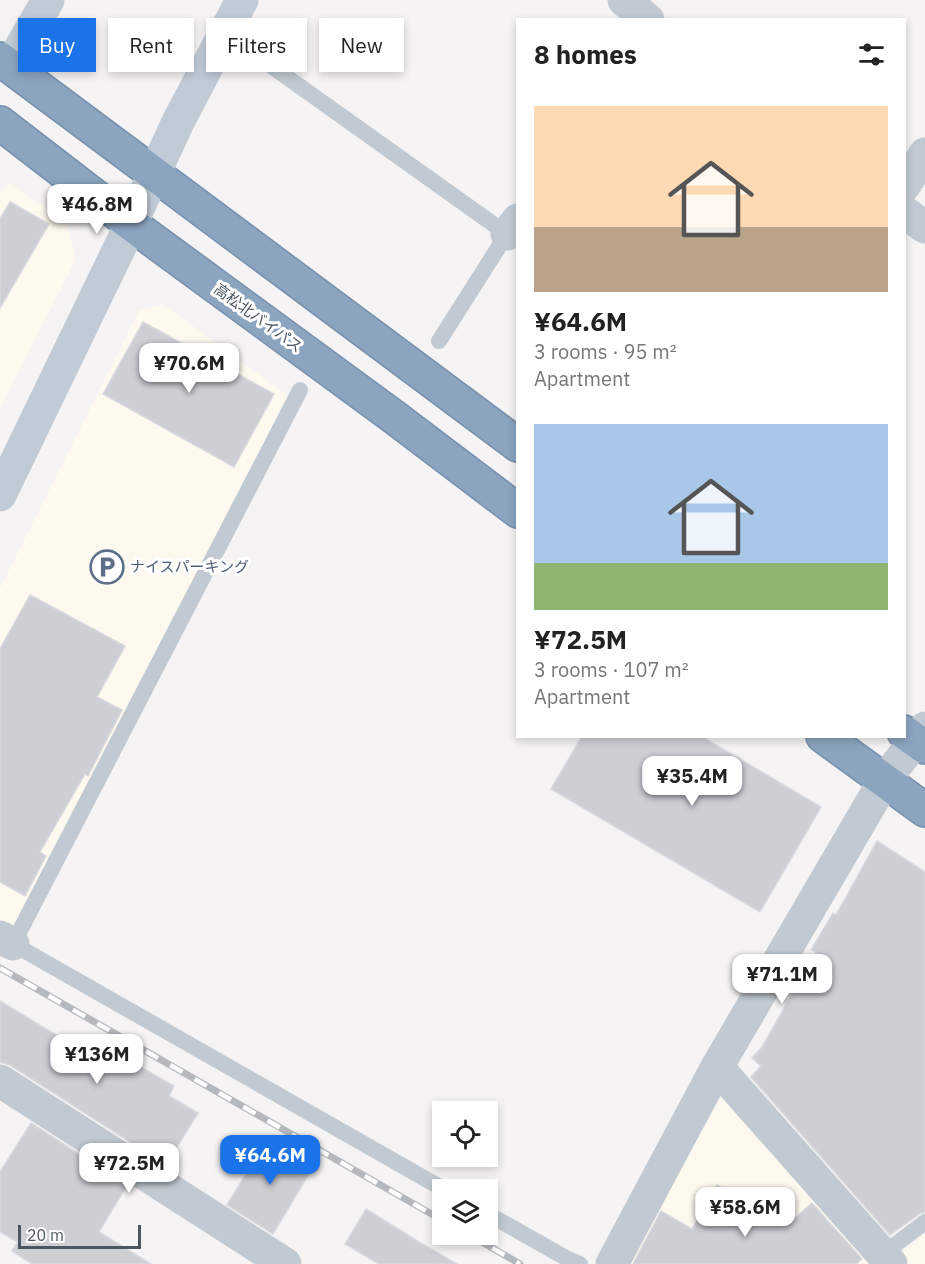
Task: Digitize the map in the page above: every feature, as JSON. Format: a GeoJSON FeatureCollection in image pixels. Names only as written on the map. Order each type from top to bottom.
{"type":"FeatureCollection","features":[{"type":"Feature","properties":{"kind":"highway"},"geometry":{"type":"LineString","coordinates":[[5,62],[516,444]]}},
{"type":"Feature","properties":{"kind":"highway","name":"高松北バイパス"},"geometry":{"type":"LineString","coordinates":[[0,123],[131,224],[516,509]]}},
{"type":"Feature","properties":{"kind":"highway"},"geometry":{"type":"LineString","coordinates":[[825,738],[925,810]]}},
{"type":"Feature","properties":{"kind":"street"},"geometry":{"type":"LineString","coordinates":[[5,62],[48,0]]}},
{"type":"Feature","properties":{"kind":"street"},"geometry":{"type":"LineString","coordinates":[[0,495],[178,122],[242,0]]}},
{"type":"Feature","properties":{"kind":"street"},"geometry":{"type":"LineString","coordinates":[[624,0],[646,18]]}},
{"type":"Feature","properties":{"kind":"street"},"geometry":{"type":"LineString","coordinates":[[906,183],[925,154]]}},
{"type":"Feature","properties":{"kind":"street"},"geometry":{"type":"LineString","coordinates":[[906,213],[925,227]]}},
{"type":"Feature","properties":{"kind":"street"},"geometry":{"type":"LineString","coordinates":[[612,1264],[717,1067],[884,781],[918,737]]}},
{"type":"Feature","properties":{"kind":"street"},"geometry":{"type":"LineString","coordinates":[[717,1067],[887,1259]]}},
{"type":"Feature","properties":{"kind":"street"},"geometry":{"type":"LineString","coordinates":[[0,1081],[285,1264]]}},
{"type":"Feature","properties":{"kind":"lane"},"geometry":{"type":"LineString","coordinates":[[282,72],[512,227],[439,341]]}},
{"type":"Feature","properties":{"kind":"lane"},"geometry":{"type":"LineString","coordinates":[[300,390],[7,940],[432,1183]]}},
{"type":"Feature","properties":{"kind":"lane"},"geometry":{"type":"LineString","coordinates":[[498,1219],[580,1264]]}},
{"type":"Feature","properties":{"kind":"lane"},"geometry":{"type":"LineString","coordinates":[[887,1259],[925,1222]]}},
{"type":"Feature","properties":{"kind":"shaded area"},"geometry":{"type":"Polygon","coordinates":[[[9,182],[67,222],[76,259],[0,410],[0,195],[9,182]]]}},
{"type":"Feature","properties":{"kind":"shaded area"},"geometry":{"type":"Polygon","coordinates":[[[163,304],[291,398],[14,935],[0,927],[0,588],[139,311],[163,304]]]}},
{"type":"Feature","properties":{"kind":"shaded area"},"geometry":{"type":"Polygon","coordinates":[[[724,1094],[871,1264],[632,1264],[631,1249],[724,1094]]]}},
{"type":"Feature","properties":{"kind":"shaded area"},"geometry":{"type":"Polygon","coordinates":[[[925,1234],[925,1264],[902,1264],[896,1256],[925,1234]]]}},
{"type":"Feature","properties":{"kind":"building"},"geometry":{"type":"Polygon","coordinates":[[[10,202],[49,224],[0,308],[0,219],[10,202]]]}},
{"type":"Feature","properties":{"kind":"building"},"geometry":{"type":"Polygon","coordinates":[[[143,322],[274,394],[234,467],[103,394],[143,322]]]}},
{"type":"Feature","properties":{"kind":"building"},"geometry":{"type":"Polygon","coordinates":[[[30,595],[125,646],[97,697],[122,710],[88,776],[85,774],[40,852],[46,856],[25,896],[0,882],[0,649],[30,595]]]}},
{"type":"Feature","properties":{"kind":"building"},"geometry":{"type":"Polygon","coordinates":[[[581,738],[704,738],[821,807],[760,912],[551,789],[581,738]]]}},
{"type":"Feature","properties":{"kind":"building"},"geometry":{"type":"Polygon","coordinates":[[[877,841],[925,872],[925,1212],[890,1235],[751,1077],[761,1066],[752,1058],[762,1047],[816,952],[811,950],[833,913],[836,915],[877,841]]]}},
{"type":"Feature","properties":{"kind":"building"},"geometry":{"type":"Polygon","coordinates":[[[0,1001],[66,1041],[69,1035],[135,1073],[139,1066],[174,1086],[169,1096],[198,1113],[166,1165],[10,1065],[0,1062],[0,1001]]]}},
{"type":"Feature","properties":{"kind":"building"},"geometry":{"type":"Polygon","coordinates":[[[31,1123],[127,1185],[99,1232],[151,1264],[32,1264],[12,1251],[18,1242],[0,1232],[0,1172],[31,1123]]]}},
{"type":"Feature","properties":{"kind":"building"},"geometry":{"type":"Polygon","coordinates":[[[267,1139],[313,1167],[273,1234],[227,1205],[267,1139]]]}},
{"type":"Feature","properties":{"kind":"building"},"geometry":{"type":"Polygon","coordinates":[[[717,1185],[786,1226],[812,1203],[862,1259],[856,1264],[633,1264],[661,1211],[692,1229],[717,1185]]]}},
{"type":"Feature","properties":{"kind":"building"},"geometry":{"type":"Polygon","coordinates":[[[366,1209],[457,1264],[379,1264],[345,1244],[366,1209]]]}},
{"type":"Feature","properties":{"kind":"railway"},"geometry":{"type":"LineString","coordinates":[[0,968],[432,1214]]}},
{"type":"Feature","properties":{"kind":"railway"},"geometry":{"type":"LineString","coordinates":[[487,1245],[520,1264]]}},
{"type":"Feature","properties":{"kind":"place","name":"ナイスパーキング"},"geometry":{"type":"Point","coordinates":[107,567]}}]}
